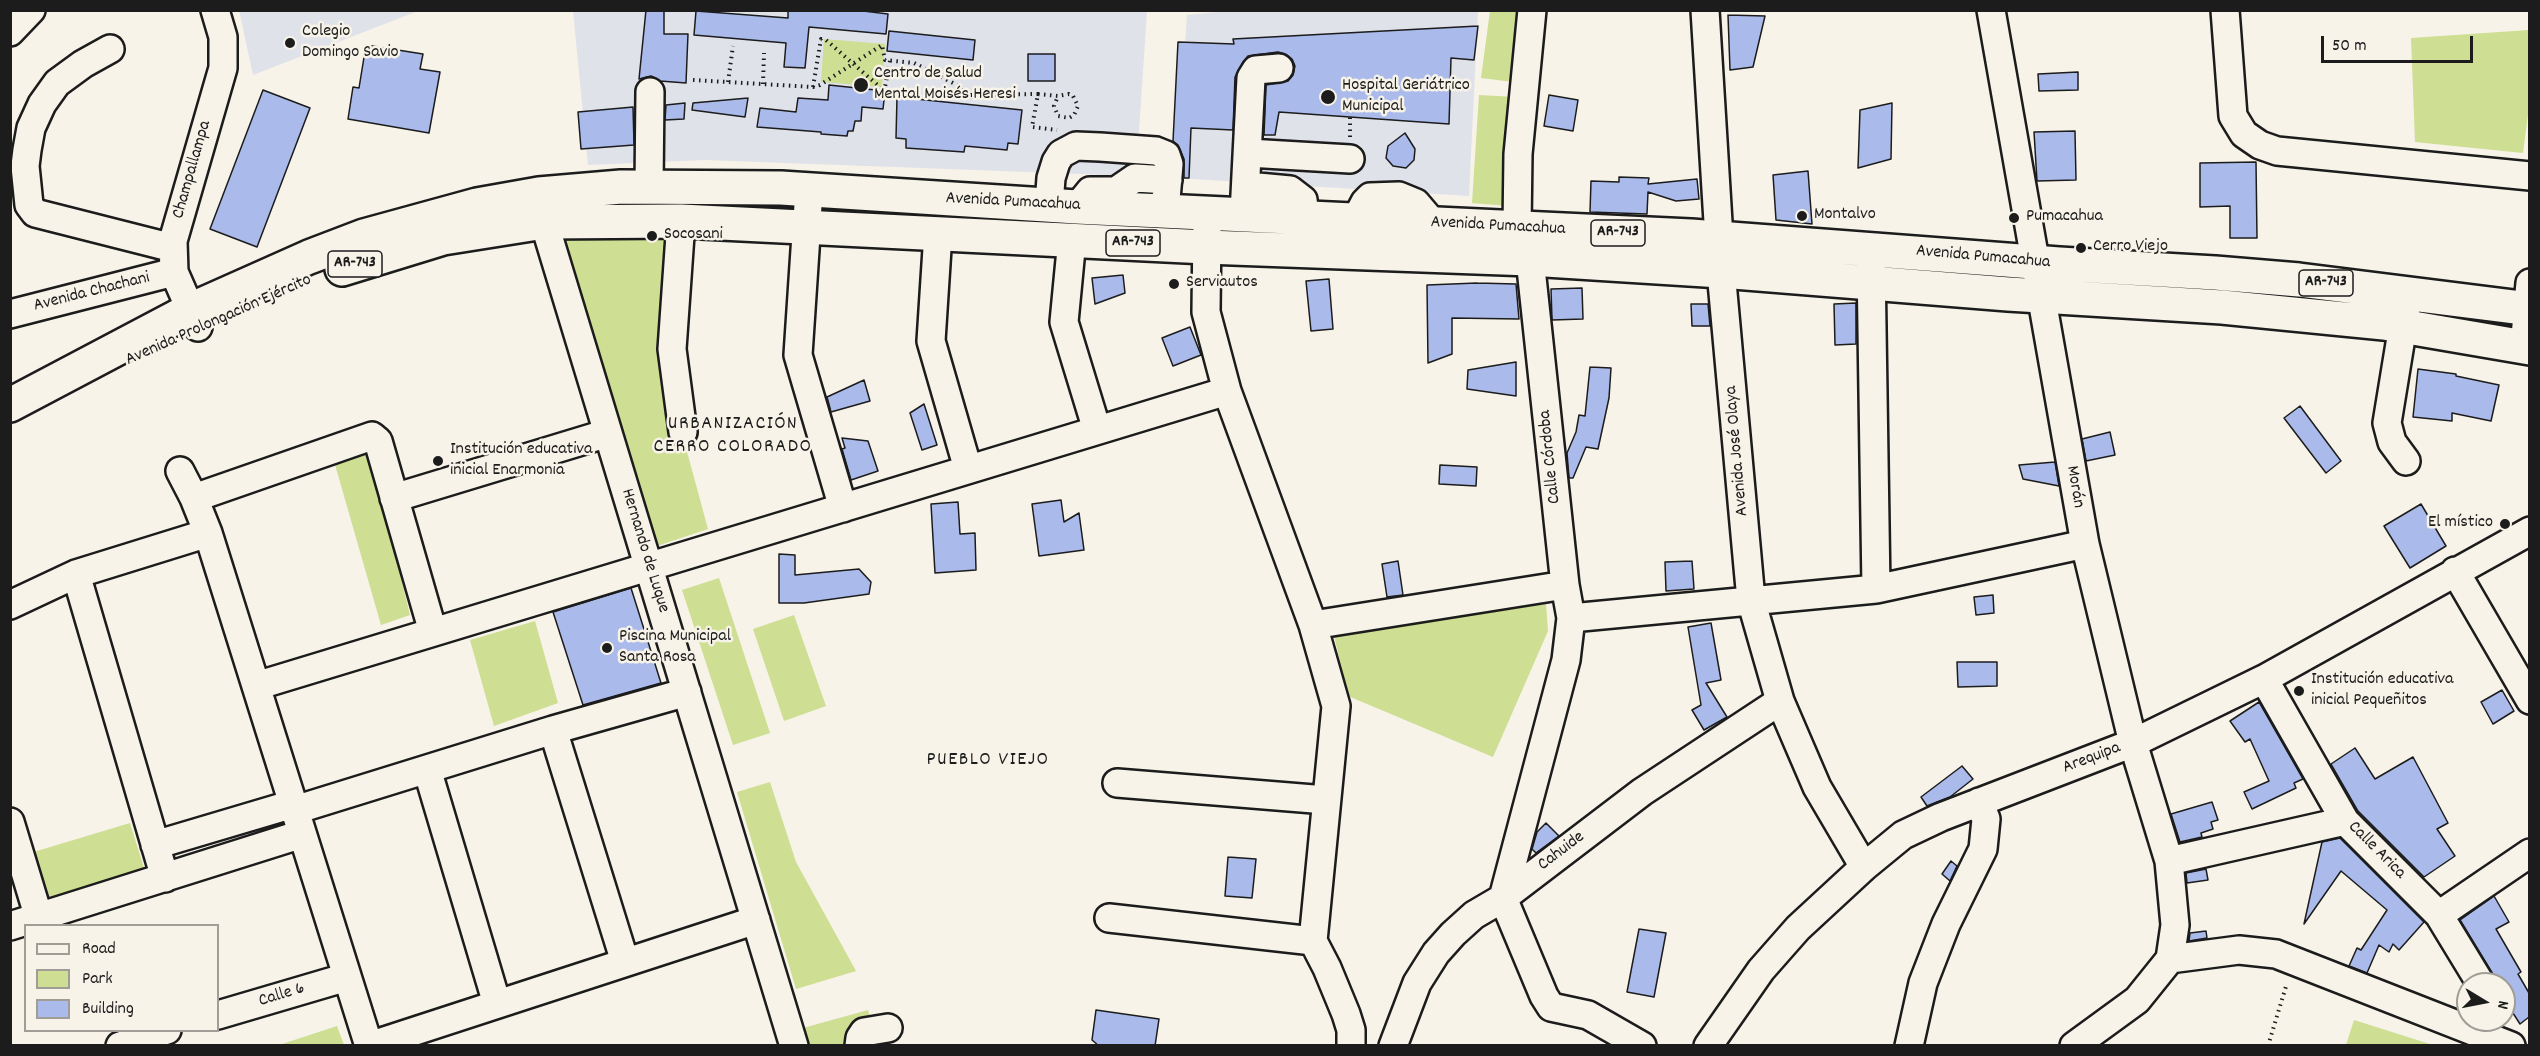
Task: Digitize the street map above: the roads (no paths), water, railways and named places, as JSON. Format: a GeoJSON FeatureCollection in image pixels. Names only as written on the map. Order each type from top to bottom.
{"type":"FeatureCollection","features":[{"type":"Feature","properties":{"kind":"main road","name":"Avenida Pumacahua"},"geometry":{"type":"LineString","coordinates":[[542,208],[649,187],[809,190],[1063,206],[1167,195],[1208,213],[1245,200],[1305,216],[1720,238],[2215,273],[2409,293],[2529,300]]}},
{"type":"Feature","properties":{"kind":"main road","name":"Avenida Pumacahua"},"geometry":{"type":"LineString","coordinates":[[542,208],[681,221],[1206,247],[1530,259],[1721,271],[2040,296],[2222,306],[2403,326],[2527,347]]}},
{"type":"Feature","properties":{"kind":"main road","name":"Avenida Prolongación Ejército"},"geometry":{"type":"LineString","coordinates":[[10,405],[194,318],[309,257],[364,236],[446,213],[542,208]]}},
{"type":"Feature","properties":{"kind":"main road"},"geometry":{"type":"LineString","coordinates":[[1303,251],[1305,216]]}},
{"type":"Feature","properties":{"kind":"main road","name":"Avenida Prolongación Ejército"},"geometry":{"type":"LineString","coordinates":[[10,427],[129,360],[194,318]]}},
{"type":"Feature","properties":{"kind":"street"},"geometry":{"type":"LineString","coordinates":[[10,32],[31,10]]}},
{"type":"Feature","properties":{"kind":"street","name":"Champallampa"},"geometry":{"type":"LineString","coordinates":[[174,260],[173,241],[223,68],[223,37],[215,10]]}},
{"type":"Feature","properties":{"kind":"street","name":"Calle Córdoba"},"geometry":{"type":"LineString","coordinates":[[1503,898],[1566,660],[1571,618],[1564,585],[1530,259],[1520,240],[1517,228],[1518,154],[1532,10]]}},
{"type":"Feature","properties":{"kind":"street","name":"Avenida José Olaya"},"geometry":{"type":"LineString","coordinates":[[1705,10],[1721,271],[1751,600],[1780,701],[1817,787],[1864,867]]}},
{"type":"Feature","properties":{"kind":"street","name":"Morán"},"geometry":{"type":"LineString","coordinates":[[1991,10],[2085,544],[2133,743],[2169,861],[2175,925],[2170,958]]}},
{"type":"Feature","properties":{"kind":"street"},"geometry":{"type":"LineString","coordinates":[[2225,10],[2233,116],[2244,134],[2260,145],[2277,151],[2529,176]]}},
{"type":"Feature","properties":{"kind":"street"},"geometry":{"type":"LineString","coordinates":[[110,49],[82,64],[57,83],[42,104],[31,128],[27,150],[29,205],[35,213],[174,260],[194,318]]}},
{"type":"Feature","properties":{"kind":"street"},"geometry":{"type":"LineString","coordinates":[[1245,200],[1251,78],[1256,70],[1279,68]]}},
{"type":"Feature","properties":{"kind":"street"},"geometry":{"type":"LineString","coordinates":[[649,187],[650,92]]}},
{"type":"Feature","properties":{"kind":"street"},"geometry":{"type":"LineString","coordinates":[[1063,206],[1051,178],[1056,162],[1067,149],[1076,146],[1163,153],[1169,164],[1167,195]]}},
{"type":"Feature","properties":{"kind":"street"},"geometry":{"type":"LineString","coordinates":[[1248,153],[1350,159]]}},
{"type":"Feature","properties":{"kind":"street"},"geometry":{"type":"LineString","coordinates":[[809,190],[798,355],[843,508]]}},
{"type":"Feature","properties":{"kind":"street","name":"Hernando de Luque"},"geometry":{"type":"LineString","coordinates":[[542,208],[794,1046]]}},
{"type":"Feature","properties":{"kind":"street"},"geometry":{"type":"LineString","coordinates":[[1208,213],[1206,312],[1227,391],[1313,625],[1336,706],[1313,941],[1328,968],[1352,1030],[1352,1046]]}},
{"type":"Feature","properties":{"kind":"street"},"geometry":{"type":"LineString","coordinates":[[681,221],[672,349],[683,432]]}},
{"type":"Feature","properties":{"kind":"street"},"geometry":{"type":"LineString","coordinates":[[938,233],[931,341],[968,469]]}},
{"type":"Feature","properties":{"kind":"street"},"geometry":{"type":"LineString","coordinates":[[1072,239],[1064,322],[1097,430]]}},
{"type":"Feature","properties":{"kind":"street"},"geometry":{"type":"LineString","coordinates":[[1871,249],[1876,589]]}},
{"type":"Feature","properties":{"kind":"street","name":"Avenida Chachani"},"geometry":{"type":"LineString","coordinates":[[10,314],[174,260]]}},
{"type":"Feature","properties":{"kind":"street"},"geometry":{"type":"LineString","coordinates":[[2406,461],[2392,442],[2387,423],[2409,293]]}},
{"type":"Feature","properties":{"kind":"street"},"geometry":{"type":"LineString","coordinates":[[2527,347],[2529,300]]}},
{"type":"Feature","properties":{"kind":"street"},"geometry":{"type":"LineString","coordinates":[[256,686],[1227,391]]}},
{"type":"Feature","properties":{"kind":"street"},"geometry":{"type":"LineString","coordinates":[[394,498],[608,433]]}},
{"type":"Feature","properties":{"kind":"street"},"geometry":{"type":"LineString","coordinates":[[194,498],[372,436],[378,441],[433,632]]}},
{"type":"Feature","properties":{"kind":"street"},"geometry":{"type":"LineString","coordinates":[[180,471],[208,533],[369,1046],[756,920]]}},
{"type":"Feature","properties":{"kind":"street","name":"Arequipa"},"geometry":{"type":"LineString","coordinates":[[1708,1046],[1761,970],[1798,928],[1864,867],[1903,835],[1979,802],[2133,743],[2264,679],[2529,531]]}},
{"type":"Feature","properties":{"kind":"street"},"geometry":{"type":"LineString","coordinates":[[10,605],[76,574],[208,533]]}},
{"type":"Feature","properties":{"kind":"street"},"geometry":{"type":"LineString","coordinates":[[1571,618],[1876,589],[2085,544]]}},
{"type":"Feature","properties":{"kind":"street"},"geometry":{"type":"LineString","coordinates":[[2455,571],[2529,700]]}},
{"type":"Feature","properties":{"kind":"street"},"geometry":{"type":"LineString","coordinates":[[76,574],[165,878]]}},
{"type":"Feature","properties":{"kind":"street"},"geometry":{"type":"LineString","coordinates":[[1313,625],[1564,585]]}},
{"type":"Feature","properties":{"kind":"street","name":"Calle Arica"},"geometry":{"type":"LineString","coordinates":[[2264,679],[2345,821],[2439,915],[2474,972]]}},
{"type":"Feature","properties":{"kind":"street"},"geometry":{"type":"LineString","coordinates":[[10,926],[165,878],[296,816],[427,769],[553,729],[687,692]]}},
{"type":"Feature","properties":{"kind":"street","name":"Cahuide"},"geometry":{"type":"LineString","coordinates":[[1393,1046],[1417,983],[1436,953],[1474,915],[1503,898],[1642,792],[1780,701]]}},
{"type":"Feature","properties":{"kind":"street"},"geometry":{"type":"LineString","coordinates":[[553,729],[625,962]]}},
{"type":"Feature","properties":{"kind":"street"},"geometry":{"type":"LineString","coordinates":[[427,769],[497,1004]]}},
{"type":"Feature","properties":{"kind":"street"},"geometry":{"type":"LineString","coordinates":[[1116,783],[1326,800]]}},
{"type":"Feature","properties":{"kind":"street"},"geometry":{"type":"LineString","coordinates":[[1909,1046],[1923,983],[1946,924],[1983,849],[1986,819],[1979,802]]}},
{"type":"Feature","properties":{"kind":"street"},"geometry":{"type":"LineString","coordinates":[[155,845],[296,816]]}},
{"type":"Feature","properties":{"kind":"street"},"geometry":{"type":"LineString","coordinates":[[2169,861],[2345,821]]}},
{"type":"Feature","properties":{"kind":"street"},"geometry":{"type":"LineString","coordinates":[[10,822],[39,918]]}},
{"type":"Feature","properties":{"kind":"street"},"geometry":{"type":"LineString","coordinates":[[2439,915],[2529,853]]}},
{"type":"Feature","properties":{"kind":"street"},"geometry":{"type":"LineString","coordinates":[[1503,898],[1544,996],[1551,1007],[1558,1010],[1578,1011],[1593,1017],[1642,1046]]}},
{"type":"Feature","properties":{"kind":"street"},"geometry":{"type":"LineString","coordinates":[[1109,918],[1313,941]]}},
{"type":"Feature","properties":{"kind":"street"},"geometry":{"type":"LineString","coordinates":[[2074,1046],[2138,1000],[2170,958],[2239,950],[2276,954],[2505,1036]]}},
{"type":"Feature","properties":{"kind":"street","name":"Calle 6"},"geometry":{"type":"LineString","coordinates":[[219,1015],[347,977]]}},
{"type":"Feature","properties":{"kind":"street"},"geometry":{"type":"LineString","coordinates":[[859,1046],[864,1032],[888,1028]]}},
{"type":"Feature","properties":{"kind":"street"},"geometry":{"type":"LineString","coordinates":[[120,1046],[161,1032]]}},
{"type":"Feature","properties":{"kind":"place","name":"Colegio Domingo Savio"},"geometry":{"type":"Point","coordinates":[290,43]}},
{"type":"Feature","properties":{"kind":"place","name":"Centro de Salud Mental Moisés Heresi"},"geometry":{"type":"Point","coordinates":[861,85]}},
{"type":"Feature","properties":{"kind":"place","name":"Hospital Geriátrico Municipal"},"geometry":{"type":"Point","coordinates":[1328,97]}},
{"type":"Feature","properties":{"kind":"place","name":"Montalvo"},"geometry":{"type":"Point","coordinates":[1802,216]}},
{"type":"Feature","properties":{"kind":"place","name":"Pumacahua"},"geometry":{"type":"Point","coordinates":[2014,218]}},
{"type":"Feature","properties":{"kind":"place","name":"Socosani"},"geometry":{"type":"Point","coordinates":[652,236]}},
{"type":"Feature","properties":{"kind":"place","name":"Cerro Viejo"},"geometry":{"type":"Point","coordinates":[2081,248]}},
{"type":"Feature","properties":{"kind":"place","name":"Serviautos"},"geometry":{"type":"Point","coordinates":[1174,284]}},
{"type":"Feature","properties":{"kind":"place","name":"Institución educativa inicial Enarmonia"},"geometry":{"type":"Point","coordinates":[438,461]}},
{"type":"Feature","properties":{"kind":"place","name":"El místico"},"geometry":{"type":"Point","coordinates":[2505,524]}},
{"type":"Feature","properties":{"kind":"place","name":"Piscina Municipal Santa Rosa"},"geometry":{"type":"Point","coordinates":[607,648]}},
{"type":"Feature","properties":{"kind":"place","name":"Institución educativa inicial Pequeñitos"},"geometry":{"type":"Point","coordinates":[2299,691]}},
{"type":"Feature","properties":{"kind":"district","name":"URBANIZACIÓN CERRO COLORADO"},"geometry":{"type":"Point","coordinates":[733,436]}},
{"type":"Feature","properties":{"kind":"district","name":"PUEBLO VIEJO"},"geometry":{"type":"Point","coordinates":[988,761]}}]}
